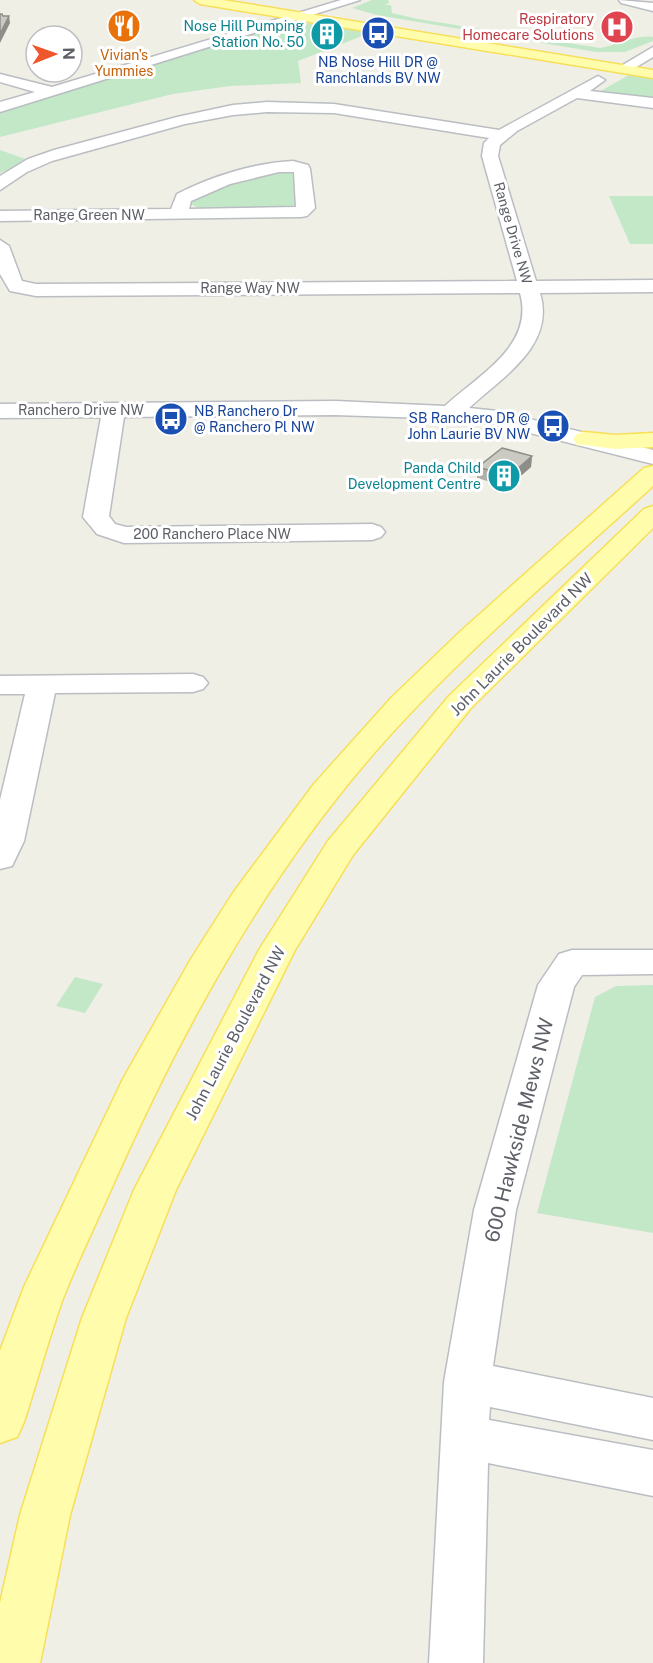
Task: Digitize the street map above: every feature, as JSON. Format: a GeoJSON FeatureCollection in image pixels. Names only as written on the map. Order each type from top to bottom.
{"type":"FeatureCollection","features":[{"type":"Feature","properties":{"kind":"main road"},"geometry":{"type":"LineString","coordinates":[[200,0],[375,20],[594,56],[641,69]]}},
{"type":"Feature","properties":{"kind":"main road"},"geometry":{"type":"LineString","coordinates":[[262,0],[297,3],[314,12],[560,58],[641,69]]}},
{"type":"Feature","properties":{"kind":"main road"},"geometry":{"type":"LineString","coordinates":[[348,2],[349,12],[375,20]]}},
{"type":"Feature","properties":{"kind":"main road"},"geometry":{"type":"LineString","coordinates":[[241,3],[286,14],[314,12],[429,33],[468,35]]}},
{"type":"Feature","properties":{"kind":"main road"},"geometry":{"type":"LineString","coordinates":[[241,3],[260,16],[261,25],[314,12]]}},
{"type":"Feature","properties":{"kind":"main road"},"geometry":{"type":"LineString","coordinates":[[594,56],[623,56],[653,50]]}},
{"type":"Feature","properties":{"kind":"main road"},"geometry":{"type":"LineString","coordinates":[[560,58],[594,71],[598,80],[641,69]]}},
{"type":"Feature","properties":{"kind":"main road"},"geometry":{"type":"LineString","coordinates":[[585,439],[615,442],[653,440]]}},
{"type":"Feature","properties":{"kind":"main road","name":"John Laurie Boulevard NW"},"geometry":{"type":"LineString","coordinates":[[0,1422],[36,1313],[115,1132],[176,1013],[246,900],[301,824],[368,740],[431,674],[653,473]]}},
{"type":"Feature","properties":{"kind":"main road","name":"John Laurie Boulevard NW"},"geometry":{"type":"LineString","coordinates":[[13,1663],[45,1515],[104,1318],[155,1190],[277,950],[340,849],[404,767],[460,702],[646,527]]}},
{"type":"Feature","properties":{"kind":"street"},"geometry":{"type":"LineString","coordinates":[[314,12],[329,0]]}},
{"type":"Feature","properties":{"kind":"street"},"geometry":{"type":"LineString","coordinates":[[625,0],[653,7]]}},
{"type":"Feature","properties":{"kind":"street"},"geometry":{"type":"LineString","coordinates":[[0,97],[348,2]]}},
{"type":"Feature","properties":{"kind":"street"},"geometry":{"type":"LineString","coordinates":[[0,107],[261,25],[286,14]]}},
{"type":"Feature","properties":{"kind":"street"},"geometry":{"type":"LineString","coordinates":[[641,69],[653,50]]}},
{"type":"Feature","properties":{"kind":"street"},"geometry":{"type":"LineString","coordinates":[[3,78],[43,79],[86,72]]}},
{"type":"Feature","properties":{"kind":"street"},"geometry":{"type":"LineString","coordinates":[[3,78],[51,91]]}},
{"type":"Feature","properties":{"kind":"street"},"geometry":{"type":"LineString","coordinates":[[0,185],[20,171],[50,157],[186,119],[232,110],[280,106],[330,108],[500,135],[598,80]]}},
{"type":"Feature","properties":{"kind":"street"},"geometry":{"type":"LineString","coordinates":[[573,93],[653,103]]}},
{"type":"Feature","properties":{"kind":"street","name":"Range Drive NW"},"geometry":{"type":"LineString","coordinates":[[451,413],[530,338],[535,323],[529,286],[490,156],[492,143],[500,135]]}},
{"type":"Feature","properties":{"kind":"street","name":"Range Green NW"},"geometry":{"type":"LineString","coordinates":[[0,216],[178,215],[301,212],[306,208],[302,169],[293,165],[275,166],[199,190],[183,198],[178,215]]}},
{"type":"Feature","properties":{"kind":"street","name":"Range Way NW"},"geometry":{"type":"LineString","coordinates":[[0,246],[17,287],[36,290],[529,286]]}},
{"type":"Feature","properties":{"kind":"street"},"geometry":{"type":"LineString","coordinates":[[529,286],[653,286]]}},
{"type":"Feature","properties":{"kind":"street","name":"Ranchero Drive NW"},"geometry":{"type":"LineString","coordinates":[[0,411],[356,409],[451,413],[498,418],[653,457]]}},
{"type":"Feature","properties":{"kind":"street","name":"200 Ranchero Place NW"},"geometry":{"type":"LineString","coordinates":[[114,410],[96,517],[106,530],[124,535],[372,532]]}},
{"type":"Feature","properties":{"kind":"street","name":"Ranchero Drive NW"},"geometry":{"type":"LineString","coordinates":[[451,413],[481,426],[653,473]]}},
{"type":"Feature","properties":{"kind":"street"},"geometry":{"type":"LineString","coordinates":[[0,685],[193,683]]}},
{"type":"Feature","properties":{"kind":"street"},"geometry":{"type":"LineString","coordinates":[[0,858],[7,841],[42,684]]}},
{"type":"Feature","properties":{"kind":"street","name":"600 Hawkside Mews NW"},"geometry":{"type":"LineString","coordinates":[[467,1382],[495,1210],[521,1122],[556,985],[572,963],[653,962]]}},
{"type":"Feature","properties":{"kind":"street"},"geometry":{"type":"LineString","coordinates":[[456,1663],[467,1382],[653,1419]]}},
{"type":"Feature","properties":{"kind":"street"},"geometry":{"type":"LineString","coordinates":[[465,1437],[653,1473]]}},
{"type":"Feature","properties":{"kind":"green space"},"geometry":{"type":"Polygon","coordinates":[[[372,0],[388,0],[389,3],[385,5],[391,5],[392,13],[418,19],[600,48],[640,37],[653,37],[653,41],[625,52],[596,52],[377,15],[352,8],[372,0]]]}},
{"type":"Feature","properties":{"kind":"green space"},"geometry":{"type":"Polygon","coordinates":[[[308,23],[375,31],[298,61],[301,83],[230,86],[173,94],[0,137],[0,110],[252,35],[308,23]]]}},
{"type":"Feature","properties":{"kind":"green space"},"geometry":{"type":"Polygon","coordinates":[[[629,75],[653,79],[653,100],[597,93],[629,75]]]}},
{"type":"Feature","properties":{"kind":"green space"},"geometry":{"type":"Polygon","coordinates":[[[0,150],[28,160],[0,173],[0,150]]]}},
{"type":"Feature","properties":{"kind":"green space"},"geometry":{"type":"Polygon","coordinates":[[[279,171],[295,174],[296,204],[287,209],[202,210],[191,204],[192,199],[203,193],[279,171]]]}},
{"type":"Feature","properties":{"kind":"green space"},"geometry":{"type":"Polygon","coordinates":[[[609,196],[653,196],[653,244],[630,244],[609,196]]]}},
{"type":"Feature","properties":{"kind":"green space"},"geometry":{"type":"Polygon","coordinates":[[[75,977],[103,984],[85,1013],[56,1006],[75,977]]]}},
{"type":"Feature","properties":{"kind":"green space"},"geometry":{"type":"Polygon","coordinates":[[[653,985],[653,1233],[537,1213],[595,997],[616,986],[653,985]]]}},
{"type":"Feature","properties":{"kind":"building"},"geometry":{"type":"Polygon","coordinates":[[[0,14],[9,16],[0,34],[0,14]]]}},
{"type":"Feature","properties":{"kind":"building"},"geometry":{"type":"Polygon","coordinates":[[[502,448],[532,456],[509,476],[478,467],[502,448]]]}},
{"type":"Feature","properties":{"kind":"place","name":"Vivian's Yummies"},"geometry":{"type":"Point","coordinates":[124,26]}},
{"type":"Feature","properties":{"kind":"place","name":"Respiratory Homecare Solutions"},"geometry":{"type":"Point","coordinates":[617,27]}},
{"type":"Feature","properties":{"kind":"place","name":"NB Nose Hill DR @ Ranchlands BV NW"},"geometry":{"type":"Point","coordinates":[378,33]}},
{"type":"Feature","properties":{"kind":"place","name":"Nose Hill Pumping Station No. 50"},"geometry":{"type":"Point","coordinates":[327,34]}},
{"type":"Feature","properties":{"kind":"place","name":"NB Ranchero Dr @ Ranchero Pl NW"},"geometry":{"type":"Point","coordinates":[171,419]}},
{"type":"Feature","properties":{"kind":"place","name":"SB Ranchero DR @ John Laurie BV NW"},"geometry":{"type":"Point","coordinates":[553,426]}},
{"type":"Feature","properties":{"kind":"place","name":"Panda Child Development Centre"},"geometry":{"type":"Point","coordinates":[504,476]}}]}
